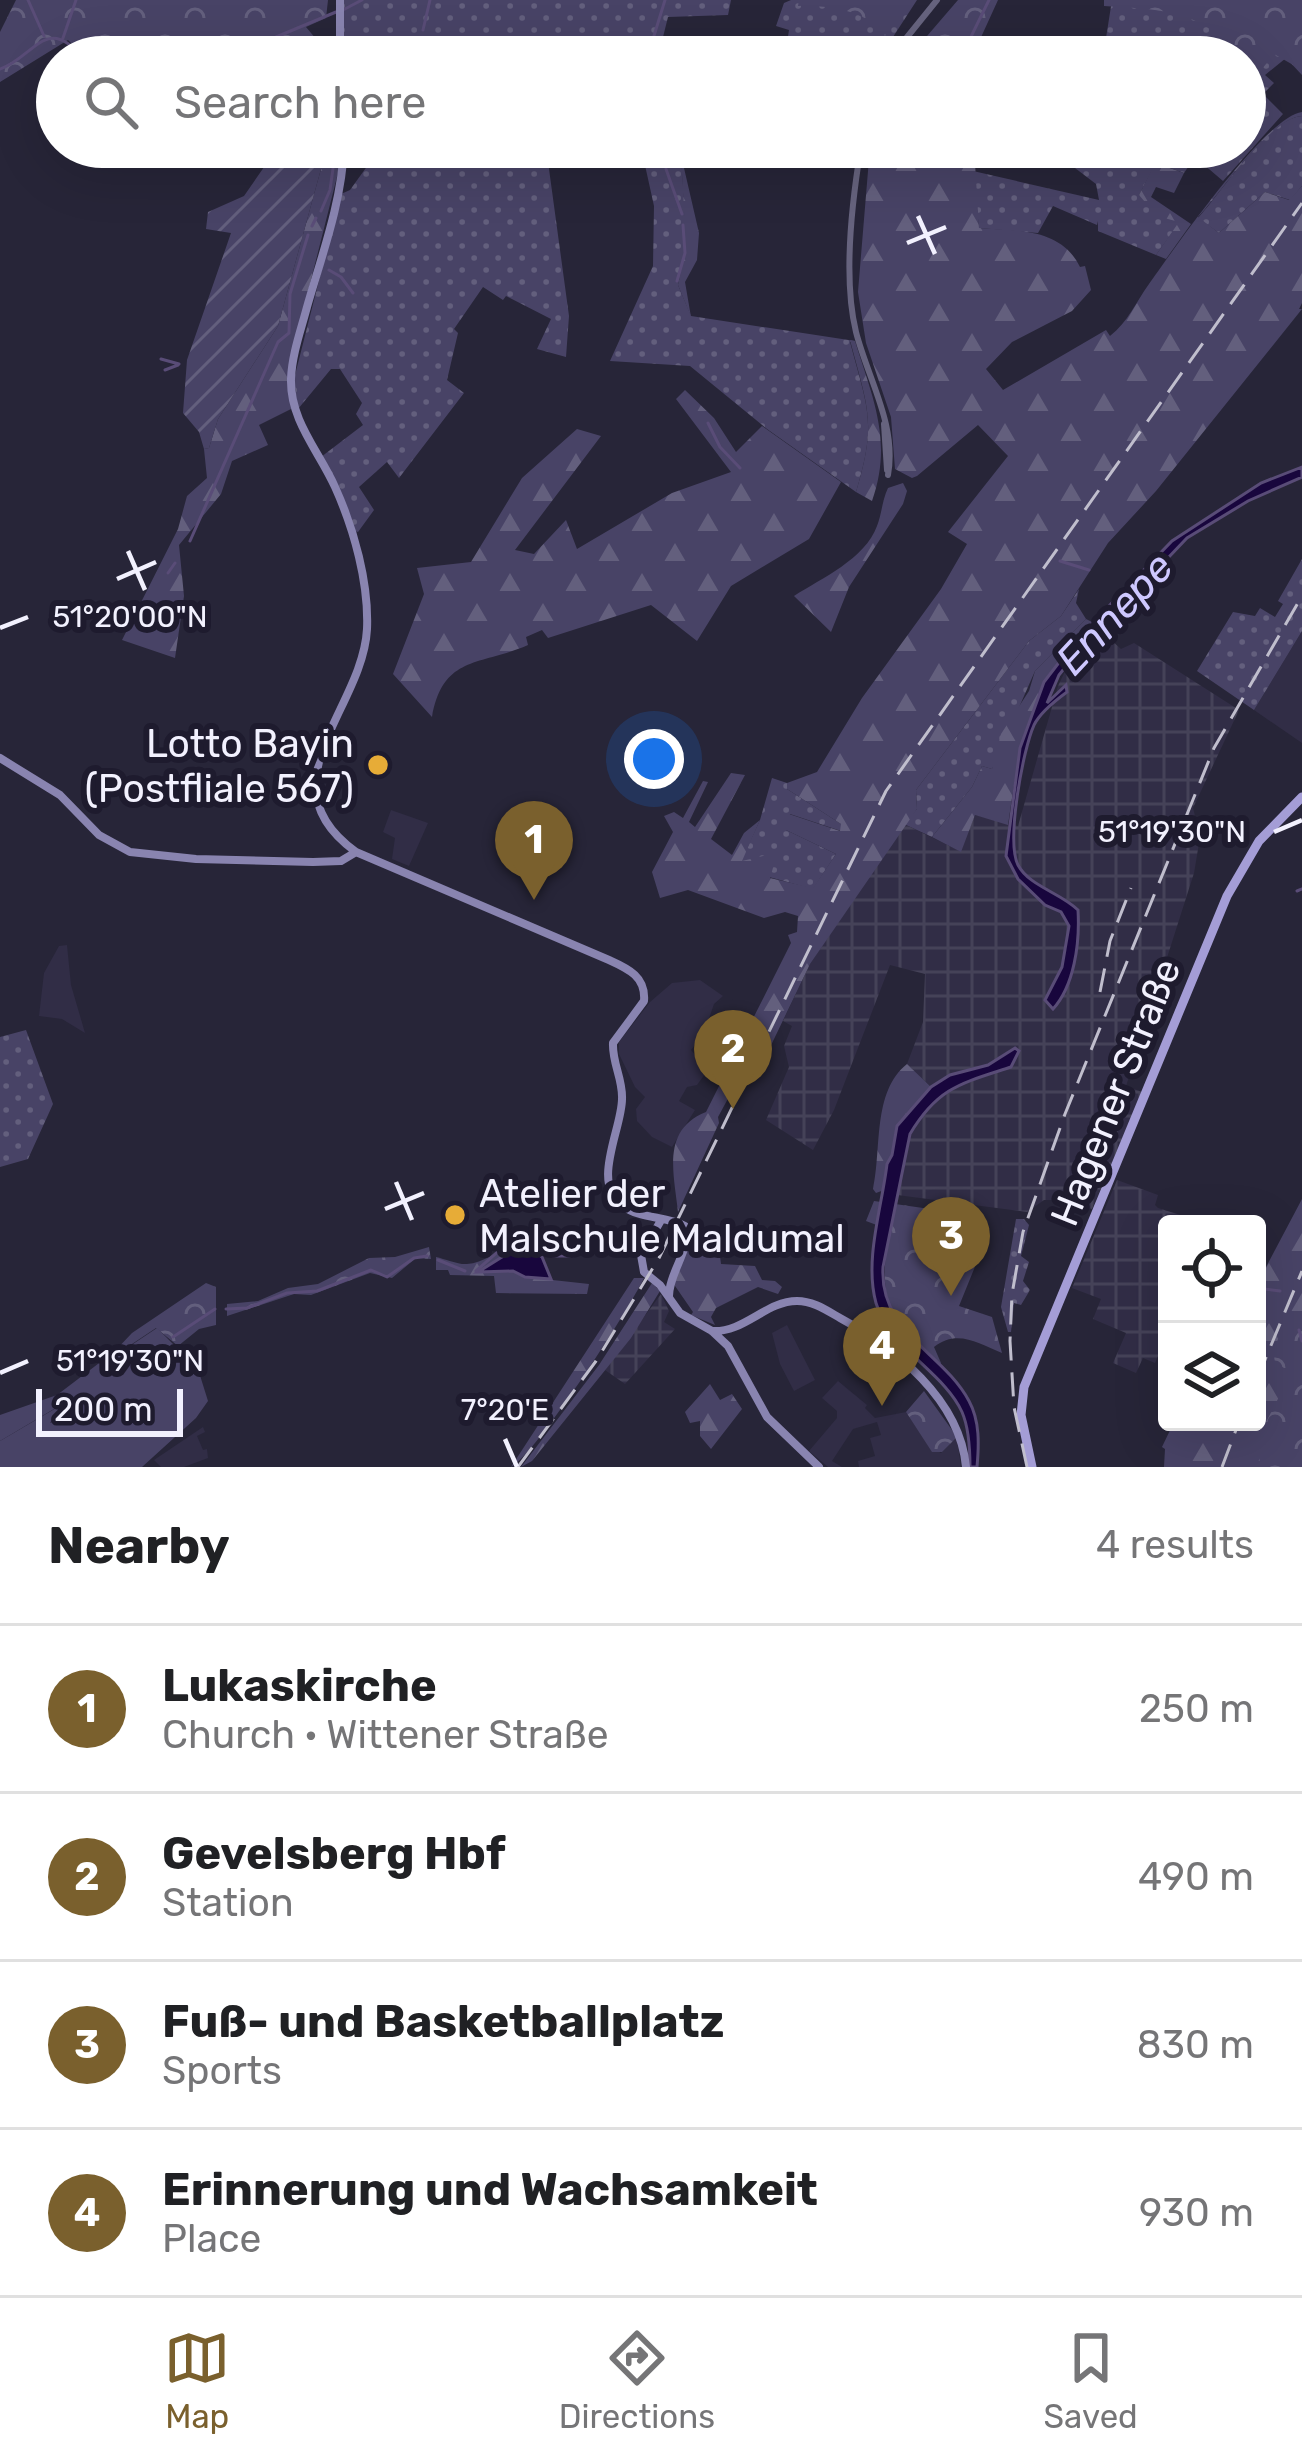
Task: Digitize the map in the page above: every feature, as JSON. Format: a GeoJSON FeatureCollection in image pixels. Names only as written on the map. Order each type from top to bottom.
{"type":"FeatureCollection","features":[{"type":"Feature","properties":{"kind":"main road"},"geometry":{"type":"LineString","coordinates":[[340,0],[340,36]]}},
{"type":"Feature","properties":{"kind":"main road"},"geometry":{"type":"LineString","coordinates":[[341,168],[291,381],[298,419],[330,476],[350,525],[366,609],[363,657],[320,749],[316,794],[338,838],[353,850],[639,978],[644,1001],[613,1043],[622,1097],[609,1183],[612,1196],[622,1206],[685,1226],[688,1238],[670,1278],[669,1296]]}},
{"type":"Feature","properties":{"kind":"main road"},"geometry":{"type":"LineString","coordinates":[[0,758],[63,797],[99,836],[130,852],[196,859],[336,860],[353,850]]}},
{"type":"Feature","properties":{"kind":"main road","name":"Hagener Straße"},"geometry":{"type":"LineString","coordinates":[[1032,1467],[1020,1402],[1024,1387],[1227,896],[1259,841],[1302,797]]}},
{"type":"Feature","properties":{"kind":"main road"},"geometry":{"type":"LineString","coordinates":[[336,860],[338,838]]}},
{"type":"Feature","properties":{"kind":"main road"},"geometry":{"type":"LineString","coordinates":[[657,1219],[640,1262],[644,1272],[656,1280],[680,1313],[728,1346],[767,1417],[819,1467]]}},
{"type":"Feature","properties":{"kind":"main road"},"geometry":{"type":"LineString","coordinates":[[656,1280],[670,1278]]}},
{"type":"Feature","properties":{"kind":"main road"},"geometry":{"type":"LineString","coordinates":[[712,1331],[728,1331],[779,1305],[812,1303],[874,1338],[905,1362],[956,1428],[966,1467]]}},
{"type":"Feature","properties":{"kind":"main road"},"geometry":{"type":"LineString","coordinates":[[728,1331],[728,1346]]}},
{"type":"Feature","properties":{"kind":"street"},"geometry":{"type":"LineString","coordinates":[[908,36],[937,0]]}},
{"type":"Feature","properties":{"kind":"street"},"geometry":{"type":"LineString","coordinates":[[859,168],[851,297],[855,329],[885,420],[891,445],[888,475],[885,420]]}},
{"type":"Feature","properties":{"kind":"shaded area"},"geometry":{"type":"Polygon","coordinates":[[[1100,630],[1121,649],[1134,643],[1239,710],[1193,808],[1200,837],[1194,873],[1126,1086],[1142,1092],[1092,1209],[1044,1200],[1027,1212],[882,1193],[931,1087],[907,1064],[923,1022],[925,974],[890,965],[834,1110],[813,1150],[766,1120],[789,1067],[784,1046],[792,1026],[783,1021],[810,964],[904,824],[960,851],[975,815],[1018,826],[1058,686],[1070,661],[1100,630]]]}},
{"type":"Feature","properties":{"kind":"shaded area"},"geometry":{"type":"Polygon","coordinates":[[[1302,631],[1302,743],[1254,710],[1302,631]]]}},
{"type":"Feature","properties":{"kind":"shaded area"},"geometry":{"type":"Polygon","coordinates":[[[391,810],[428,823],[409,866],[392,859],[395,838],[383,832],[391,810]]]}},
{"type":"Feature","properties":{"kind":"shaded area"},"geometry":{"type":"Polygon","coordinates":[[[67,945],[71,985],[85,1033],[62,1019],[39,1016],[44,973],[59,946],[67,945]]]}},
{"type":"Feature","properties":{"kind":"shaded area"},"geometry":{"type":"Polygon","coordinates":[[[700,980],[723,996],[714,1004],[704,1033],[691,1050],[708,1070],[697,1085],[687,1087],[679,1101],[695,1110],[672,1147],[652,1137],[637,1121],[636,1109],[645,1097],[619,1054],[619,1042],[650,1002],[672,983],[700,980]]]}},
{"type":"Feature","properties":{"kind":"shaded area"},"geometry":{"type":"Polygon","coordinates":[[[1117,1180],[1158,1195],[1158,1208],[1180,1215],[1158,1215],[1155,1363],[1143,1358],[1136,1373],[1113,1363],[1126,1333],[1093,1319],[1101,1299],[1072,1288],[1117,1180]]]}},
{"type":"Feature","properties":{"kind":"shaded area"},"geometry":{"type":"Polygon","coordinates":[[[661,1294],[669,1311],[664,1322],[675,1329],[625,1384],[605,1370],[661,1294]]]}},
{"type":"Feature","properties":{"kind":"shaded area"},"geometry":{"type":"Polygon","coordinates":[[[787,1325],[815,1380],[794,1391],[772,1333],[787,1325]]]}},
{"type":"Feature","properties":{"kind":"shaded area"},"geometry":{"type":"Polygon","coordinates":[[[838,1381],[875,1418],[906,1412],[929,1446],[941,1453],[957,1437],[961,1467],[859,1467],[858,1461],[875,1456],[870,1438],[881,1435],[877,1422],[853,1429],[832,1461],[842,1467],[828,1467],[809,1451],[837,1418],[837,1411],[822,1398],[838,1381]]]}},
{"type":"Feature","properties":{"kind":"shaded area"},"geometry":{"type":"Polygon","coordinates":[[[203,1427],[205,1432],[197,1436],[208,1458],[184,1467],[161,1467],[154,1460],[203,1427]]]}},
{"type":"Feature","properties":{"kind":"green space"},"geometry":{"type":"Polygon","coordinates":[[[16,0],[328,0],[326,18],[306,27],[314,36],[36,36],[36,60],[0,82],[0,32],[16,0]]]}},
{"type":"Feature","properties":{"kind":"green space"},"geometry":{"type":"Polygon","coordinates":[[[343,0],[731,0],[728,15],[668,17],[663,36],[343,36],[343,0]]]}},
{"type":"Feature","properties":{"kind":"green space"},"geometry":{"type":"Polygon","coordinates":[[[799,0],[907,0],[885,36],[859,15],[798,6],[799,0]]]}},
{"type":"Feature","properties":{"kind":"green space"},"geometry":{"type":"Polygon","coordinates":[[[917,0],[894,36],[788,36],[789,30],[776,26],[784,3],[917,0]]]}},
{"type":"Feature","properties":{"kind":"green space"},"geometry":{"type":"Polygon","coordinates":[[[958,0],[998,0],[982,36],[927,36],[958,0]]]}},
{"type":"Feature","properties":{"kind":"green space"},"geometry":{"type":"Polygon","coordinates":[[[1104,0],[1302,0],[1302,70],[1274,54],[1266,64],[1266,36],[1221,36],[1174,13],[1104,6],[1104,0]]]}},
{"type":"Feature","properties":{"kind":"green space"},"geometry":{"type":"Polygon","coordinates":[[[1112,0],[1302,0],[1302,75],[1286,58],[1266,74],[1266,36],[1106,36],[1112,0]]]}},
{"type":"Feature","properties":{"kind":"green space"},"geometry":{"type":"Polygon","coordinates":[[[1266,97],[1283,114],[1266,133],[1266,97]]]}},
{"type":"Feature","properties":{"kind":"green space"},"geometry":{"type":"Polygon","coordinates":[[[1302,116],[1302,186],[1290,200],[1265,192],[1219,233],[1198,218],[1239,168],[1266,168],[1266,137],[1302,116]]]}},
{"type":"Feature","properties":{"kind":"green space"},"geometry":{"type":"Polygon","coordinates":[[[263,168],[321,168],[278,326],[218,419],[209,448],[204,449],[199,432],[183,413],[187,360],[231,233],[206,229],[208,212],[244,196],[263,168]]]}},
{"type":"Feature","properties":{"kind":"green space"},"geometry":{"type":"Polygon","coordinates":[[[321,168],[339,168],[291,359],[291,409],[259,425],[268,445],[232,461],[221,494],[179,545],[184,596],[175,658],[122,640],[178,529],[187,496],[207,478],[204,449],[209,448],[218,419],[278,326],[321,168]]]}},
{"type":"Feature","properties":{"kind":"green space"},"geometry":{"type":"Polygon","coordinates":[[[366,168],[549,168],[569,316],[566,357],[537,349],[551,319],[483,287],[454,329],[458,333],[447,380],[464,393],[399,478],[387,462],[359,487],[374,510],[358,532],[321,457],[363,425],[356,414],[362,403],[340,369],[331,369],[298,409],[294,379],[341,194],[350,190],[366,168]]]}},
{"type":"Feature","properties":{"kind":"green space"},"geometry":{"type":"Polygon","coordinates":[[[646,168],[682,168],[687,248],[678,285],[691,316],[855,341],[850,342],[868,416],[856,492],[767,429],[690,366],[610,361],[653,266],[654,206],[646,168]]]}},
{"type":"Feature","properties":{"kind":"green space"},"geometry":{"type":"Polygon","coordinates":[[[682,168],[699,233],[697,260],[685,282],[691,317],[678,285],[686,248],[682,168]]]}},
{"type":"Feature","properties":{"kind":"green space"},"geometry":{"type":"Polygon","coordinates":[[[868,168],[975,168],[979,228],[1050,238],[1072,254],[1080,267],[1085,266],[1091,290],[1072,311],[1012,342],[986,369],[1003,390],[1106,330],[1110,336],[1198,217],[1219,233],[1265,192],[1289,200],[1302,186],[1302,309],[1156,491],[1108,543],[1061,616],[1029,641],[916,790],[917,809],[810,964],[763,1062],[750,1058],[718,1117],[678,1212],[673,1168],[676,1141],[692,1120],[706,1112],[791,943],[788,935],[797,932],[798,916],[785,912],[764,918],[688,890],[660,898],[652,872],[673,832],[664,816],[674,812],[683,818],[703,781],[708,782],[689,822],[695,827],[731,773],[745,775],[711,839],[732,855],[744,833],[760,820],[742,861],[767,855],[775,861],[770,878],[813,888],[836,854],[786,830],[782,822],[789,814],[840,831],[841,824],[787,789],[787,783],[817,772],[862,698],[941,589],[967,544],[948,532],[1008,456],[978,425],[917,476],[895,469],[891,417],[866,343],[858,292],[868,168]]]}},
{"type":"Feature","properties":{"kind":"green space"},"geometry":{"type":"Polygon","coordinates":[[[1075,168],[1153,168],[1139,195],[1180,222],[1156,255],[1098,231],[1098,221],[1097,225],[1053,206],[1038,233],[979,228],[973,171],[1099,200],[1096,184],[1075,168]]]}},
{"type":"Feature","properties":{"kind":"green space"},"geometry":{"type":"Polygon","coordinates":[[[1152,168],[1184,173],[1174,193],[1156,187],[1151,197],[1191,224],[1166,259],[1156,255],[1179,222],[1157,216],[1139,195],[1152,168]]]}},
{"type":"Feature","properties":{"kind":"green space"},"geometry":{"type":"Polygon","coordinates":[[[1208,168],[1235,168],[1223,181],[1208,168]]]}},
{"type":"Feature","properties":{"kind":"green space"},"geometry":{"type":"Polygon","coordinates":[[[850,340],[855,341],[874,401],[881,439],[872,501],[856,492],[868,416],[850,340]]]}},
{"type":"Feature","properties":{"kind":"green space"},"geometry":{"type":"Polygon","coordinates":[[[685,390],[714,418],[736,452],[762,426],[841,482],[809,539],[731,586],[697,641],[651,605],[548,638],[542,630],[526,637],[528,645],[455,673],[437,697],[432,717],[393,674],[424,594],[417,568],[471,562],[522,478],[577,429],[601,436],[515,550],[534,554],[566,520],[577,549],[672,493],[731,472],[676,399],[685,390]]]}},
{"type":"Feature","properties":{"kind":"green space"},"geometry":{"type":"Polygon","coordinates":[[[903,483],[907,491],[903,504],[849,587],[831,632],[794,596],[842,567],[863,548],[877,526],[888,488],[903,483]]]}},
{"type":"Feature","properties":{"kind":"green space"},"geometry":{"type":"Polygon","coordinates":[[[1302,559],[1302,631],[1254,710],[1197,671],[1233,612],[1255,616],[1260,608],[1275,617],[1283,604],[1278,601],[1302,559]]]}},
{"type":"Feature","properties":{"kind":"green space"},"geometry":{"type":"Polygon","coordinates":[[[1079,589],[1076,603],[1086,619],[1035,671],[992,769],[982,766],[972,787],[932,837],[904,824],[917,809],[916,790],[1029,641],[1061,616],[1079,589]]]}},
{"type":"Feature","properties":{"kind":"green space"},"geometry":{"type":"Polygon","coordinates":[[[1086,619],[1094,623],[1055,668],[1031,715],[1008,825],[975,815],[961,852],[932,837],[972,787],[982,766],[992,769],[1001,734],[1029,691],[1035,671],[1086,619]]]}},
{"type":"Feature","properties":{"kind":"green space"},"geometry":{"type":"Polygon","coordinates":[[[772,778],[787,783],[787,789],[841,824],[841,831],[790,814],[786,830],[836,854],[813,889],[769,877],[741,861],[772,778]]]}},
{"type":"Feature","properties":{"kind":"green space"},"geometry":{"type":"Polygon","coordinates":[[[26,1030],[53,1104],[28,1159],[0,1167],[0,1037],[26,1030]]]}},
{"type":"Feature","properties":{"kind":"green space"},"geometry":{"type":"Polygon","coordinates":[[[907,1064],[931,1087],[897,1126],[884,1190],[876,1193],[883,1105],[907,1064]]]}},
{"type":"Feature","properties":{"kind":"green space"},"geometry":{"type":"Polygon","coordinates":[[[1302,1199],[1302,1467],[1164,1467],[1162,1447],[1170,1431],[1266,1431],[1266,1267],[1302,1199]]]}},
{"type":"Feature","properties":{"kind":"green space"},"geometry":{"type":"Polygon","coordinates":[[[874,1201],[958,1213],[956,1237],[985,1242],[959,1306],[992,1317],[1002,1353],[951,1339],[934,1347],[938,1366],[908,1333],[886,1291],[890,1230],[866,1221],[874,1201]]]}},
{"type":"Feature","properties":{"kind":"green space"},"geometry":{"type":"Polygon","coordinates":[[[1016,1219],[1029,1225],[1021,1256],[1029,1262],[1023,1281],[1030,1290],[1021,1305],[1014,1303],[1008,1332],[1001,1307],[1016,1219]]]}},
{"type":"Feature","properties":{"kind":"green space"},"geometry":{"type":"Polygon","coordinates":[[[535,1237],[532,1248],[515,1249],[481,1272],[513,1271],[525,1277],[589,1284],[587,1294],[496,1293],[494,1276],[436,1270],[436,1257],[467,1264],[535,1237]]]}},
{"type":"Feature","properties":{"kind":"green space"},"geometry":{"type":"Polygon","coordinates":[[[429,1247],[431,1259],[416,1258],[392,1278],[370,1273],[311,1295],[294,1294],[227,1316],[227,1304],[258,1301],[288,1288],[318,1284],[369,1258],[395,1257],[429,1247]]]}},
{"type":"Feature","properties":{"kind":"green space"},"geometry":{"type":"Polygon","coordinates":[[[686,1247],[720,1256],[721,1264],[755,1266],[762,1280],[782,1287],[778,1294],[758,1287],[716,1308],[711,1317],[715,1325],[691,1315],[673,1283],[686,1247]]]}},
{"type":"Feature","properties":{"kind":"green space"},"geometry":{"type":"Polygon","coordinates":[[[634,1278],[644,1278],[602,1349],[540,1436],[511,1467],[634,1278]]]}},
{"type":"Feature","properties":{"kind":"green space"},"geometry":{"type":"Polygon","coordinates":[[[206,1283],[216,1287],[216,1325],[199,1329],[178,1346],[156,1328],[115,1351],[132,1333],[206,1283]]]}},
{"type":"Feature","properties":{"kind":"green space"},"geometry":{"type":"Polygon","coordinates":[[[652,1283],[660,1291],[631,1338],[532,1461],[521,1467],[599,1365],[652,1283]]]}},
{"type":"Feature","properties":{"kind":"green space"},"geometry":{"type":"Polygon","coordinates":[[[1290,1311],[1302,1317],[1302,1467],[1259,1467],[1262,1431],[1266,1431],[1287,1370],[1275,1362],[1273,1351],[1290,1311]]]}},
{"type":"Feature","properties":{"kind":"green space"},"geometry":{"type":"Polygon","coordinates":[[[157,1328],[198,1369],[208,1401],[142,1467],[0,1467],[0,1441],[63,1404],[57,1395],[115,1351],[157,1328]]]}},
{"type":"Feature","properties":{"kind":"green space"},"geometry":{"type":"Polygon","coordinates":[[[710,1384],[720,1400],[732,1394],[742,1409],[711,1449],[700,1436],[700,1421],[690,1423],[685,1412],[710,1384]]]}},
{"type":"Feature","properties":{"kind":"green space"},"geometry":{"type":"Polygon","coordinates":[[[924,1391],[957,1437],[942,1452],[932,1452],[906,1412],[924,1391]]]}},
{"type":"Feature","properties":{"kind":"green space"},"geometry":{"type":"Polygon","coordinates":[[[57,1395],[64,1403],[0,1441],[0,1415],[57,1395]]]}},
{"type":"Feature","properties":{"kind":"water","name":"Ennepe"},"geometry":{"type":"Polygon","coordinates":[[[1302,467],[1302,477],[1248,501],[1187,538],[1070,661],[1047,703],[1066,685],[1067,692],[1034,725],[1017,795],[1015,853],[1023,872],[1078,910],[1074,964],[1053,1009],[1045,1000],[1062,967],[1069,926],[1061,912],[1045,905],[1018,879],[1006,856],[1020,748],[1044,682],[1077,639],[1172,541],[1261,483],[1302,467]]]}},
{"type":"Feature","properties":{"kind":"water"},"geometry":{"type":"Polygon","coordinates":[[[1015,1048],[1019,1051],[1011,1067],[941,1096],[910,1134],[883,1267],[891,1309],[958,1384],[973,1409],[978,1450],[977,1467],[970,1467],[966,1425],[954,1398],[883,1319],[873,1286],[873,1251],[897,1126],[931,1087],[950,1075],[988,1065],[1015,1048]]]}},
{"type":"Feature","properties":{"kind":"water"},"geometry":{"type":"Polygon","coordinates":[[[528,1247],[542,1257],[551,1279],[513,1271],[478,1272],[515,1249],[528,1247]]]}},
{"type":"Feature","properties":{"kind":"waterway"},"geometry":{"type":"LineString","coordinates":[[28,0],[44,36]]}},
{"type":"Feature","properties":{"kind":"waterway"},"geometry":{"type":"LineString","coordinates":[[64,36],[76,0]]}},
{"type":"Feature","properties":{"kind":"waterway"},"geometry":{"type":"LineString","coordinates":[[343,10],[362,0]]}},
{"type":"Feature","properties":{"kind":"waterway"},"geometry":{"type":"LineString","coordinates":[[423,30],[430,0]]}},
{"type":"Feature","properties":{"kind":"waterway"},"geometry":{"type":"LineString","coordinates":[[654,36],[665,0]]}},
{"type":"Feature","properties":{"kind":"waterway"},"geometry":{"type":"LineString","coordinates":[[971,36],[989,0]]}},
{"type":"Feature","properties":{"kind":"waterway"},"geometry":{"type":"LineString","coordinates":[[278,36],[336,12]]}},
{"type":"Feature","properties":{"kind":"waterway"},"geometry":{"type":"LineString","coordinates":[[0,69],[36,46]]}},
{"type":"Feature","properties":{"kind":"waterway"},"geometry":{"type":"LineString","coordinates":[[321,211],[333,168]]}},
{"type":"Feature","properties":{"kind":"waterway"},"geometry":{"type":"LineString","coordinates":[[666,169],[682,214]]}},
{"type":"Feature","properties":{"kind":"waterway"},"geometry":{"type":"LineString","coordinates":[[312,226],[316,218]]}},
{"type":"Feature","properties":{"kind":"waterway"},"geometry":{"type":"LineString","coordinates":[[677,281],[685,253],[683,225]]}},
{"type":"Feature","properties":{"kind":"waterway"},"geometry":{"type":"LineString","coordinates":[[190,541],[278,342],[289,333],[290,294],[308,235]]}},
{"type":"Feature","properties":{"kind":"waterway"},"geometry":{"type":"LineString","coordinates":[[329,270],[353,293]]}},
{"type":"Feature","properties":{"kind":"waterway"},"geometry":{"type":"LineString","coordinates":[[161,359],[179,364]]}},
{"type":"Feature","properties":{"kind":"waterway"},"geometry":{"type":"LineString","coordinates":[[165,370],[178,365]]}},
{"type":"Feature","properties":{"kind":"waterway"},"geometry":{"type":"LineString","coordinates":[[708,423],[720,447],[740,468]]}},
{"type":"Feature","properties":{"kind":"waterway"},"geometry":{"type":"LineString","coordinates":[[1060,561],[1089,570]]}},
{"type":"Feature","properties":{"kind":"waterway"},"geometry":{"type":"LineString","coordinates":[[168,573],[175,563]]}},
{"type":"Feature","properties":{"kind":"waterway"},"geometry":{"type":"LineString","coordinates":[[1297,891],[1302,889]]}},
{"type":"Feature","properties":{"kind":"waterway"},"geometry":{"type":"LineString","coordinates":[[476,1271],[518,1234],[552,1256],[573,1256]]}},
{"type":"Feature","properties":{"kind":"waterway"},"geometry":{"type":"LineString","coordinates":[[599,1247],[622,1254]]}},
{"type":"Feature","properties":{"kind":"waterway"},"geometry":{"type":"LineString","coordinates":[[226,1309],[247,1308],[287,1293],[317,1291],[371,1270],[387,1277],[414,1258],[427,1256]]}},
{"type":"Feature","properties":{"kind":"waterway"},"geometry":{"type":"LineString","coordinates":[[438,1260],[465,1271]]}},
{"type":"Feature","properties":{"kind":"waterway"},"geometry":{"type":"LineString","coordinates":[[1266,1289],[1280,1291]]}},
{"type":"Feature","properties":{"kind":"waterway"},"geometry":{"type":"LineString","coordinates":[[173,1337],[215,1309]]}},
{"type":"Feature","properties":{"kind":"waterway"},"geometry":{"type":"LineString","coordinates":[[1299,1330],[1302,1341]]}},
{"type":"Feature","properties":{"kind":"railway"},"geometry":{"type":"LineString","coordinates":[[518,1467],[596,1361],[659,1258],[886,791],[1302,203]]}},
{"type":"Feature","properties":{"kind":"railway"},"geometry":{"type":"LineString","coordinates":[[1027,1467],[1014,1407],[1010,1341],[1023,1232],[1065,1114],[1214,748],[1302,596]]}},
{"type":"Feature","properties":{"kind":"railway"},"geometry":{"type":"LineString","coordinates":[[1100,992],[1110,941],[1131,888]]}},
{"type":"Feature","properties":{"kind":"railway"},"geometry":{"type":"LineString","coordinates":[[1266,1357],[1302,1271]]}},
{"type":"Feature","properties":{"kind":"railway"},"geometry":{"type":"LineString","coordinates":[[1222,1467],[1236,1431]]}},
{"type":"Feature","properties":{"kind":"place","name":"Lotto Bayin (Postfliale 567)"},"geometry":{"type":"Point","coordinates":[378,765]}},
{"type":"Feature","properties":{"kind":"place","name":"Lukaskirche"},"geometry":{"type":"Point","coordinates":[534,900]}},
{"type":"Feature","properties":{"kind":"place","name":"Gevelsberg Hbf"},"geometry":{"type":"Point","coordinates":[733,1109]}},
{"type":"Feature","properties":{"kind":"place","name":"Atelier der Malschule Maldumal"},"geometry":{"type":"Point","coordinates":[455,1215]}},
{"type":"Feature","properties":{"kind":"place","name":"Fuß- und Basketballplatz"},"geometry":{"type":"Point","coordinates":[951,1296]}},
{"type":"Feature","properties":{"kind":"place","name":"Erinnerung und Wachsamkeit"},"geometry":{"type":"Point","coordinates":[882,1406]}}]}
